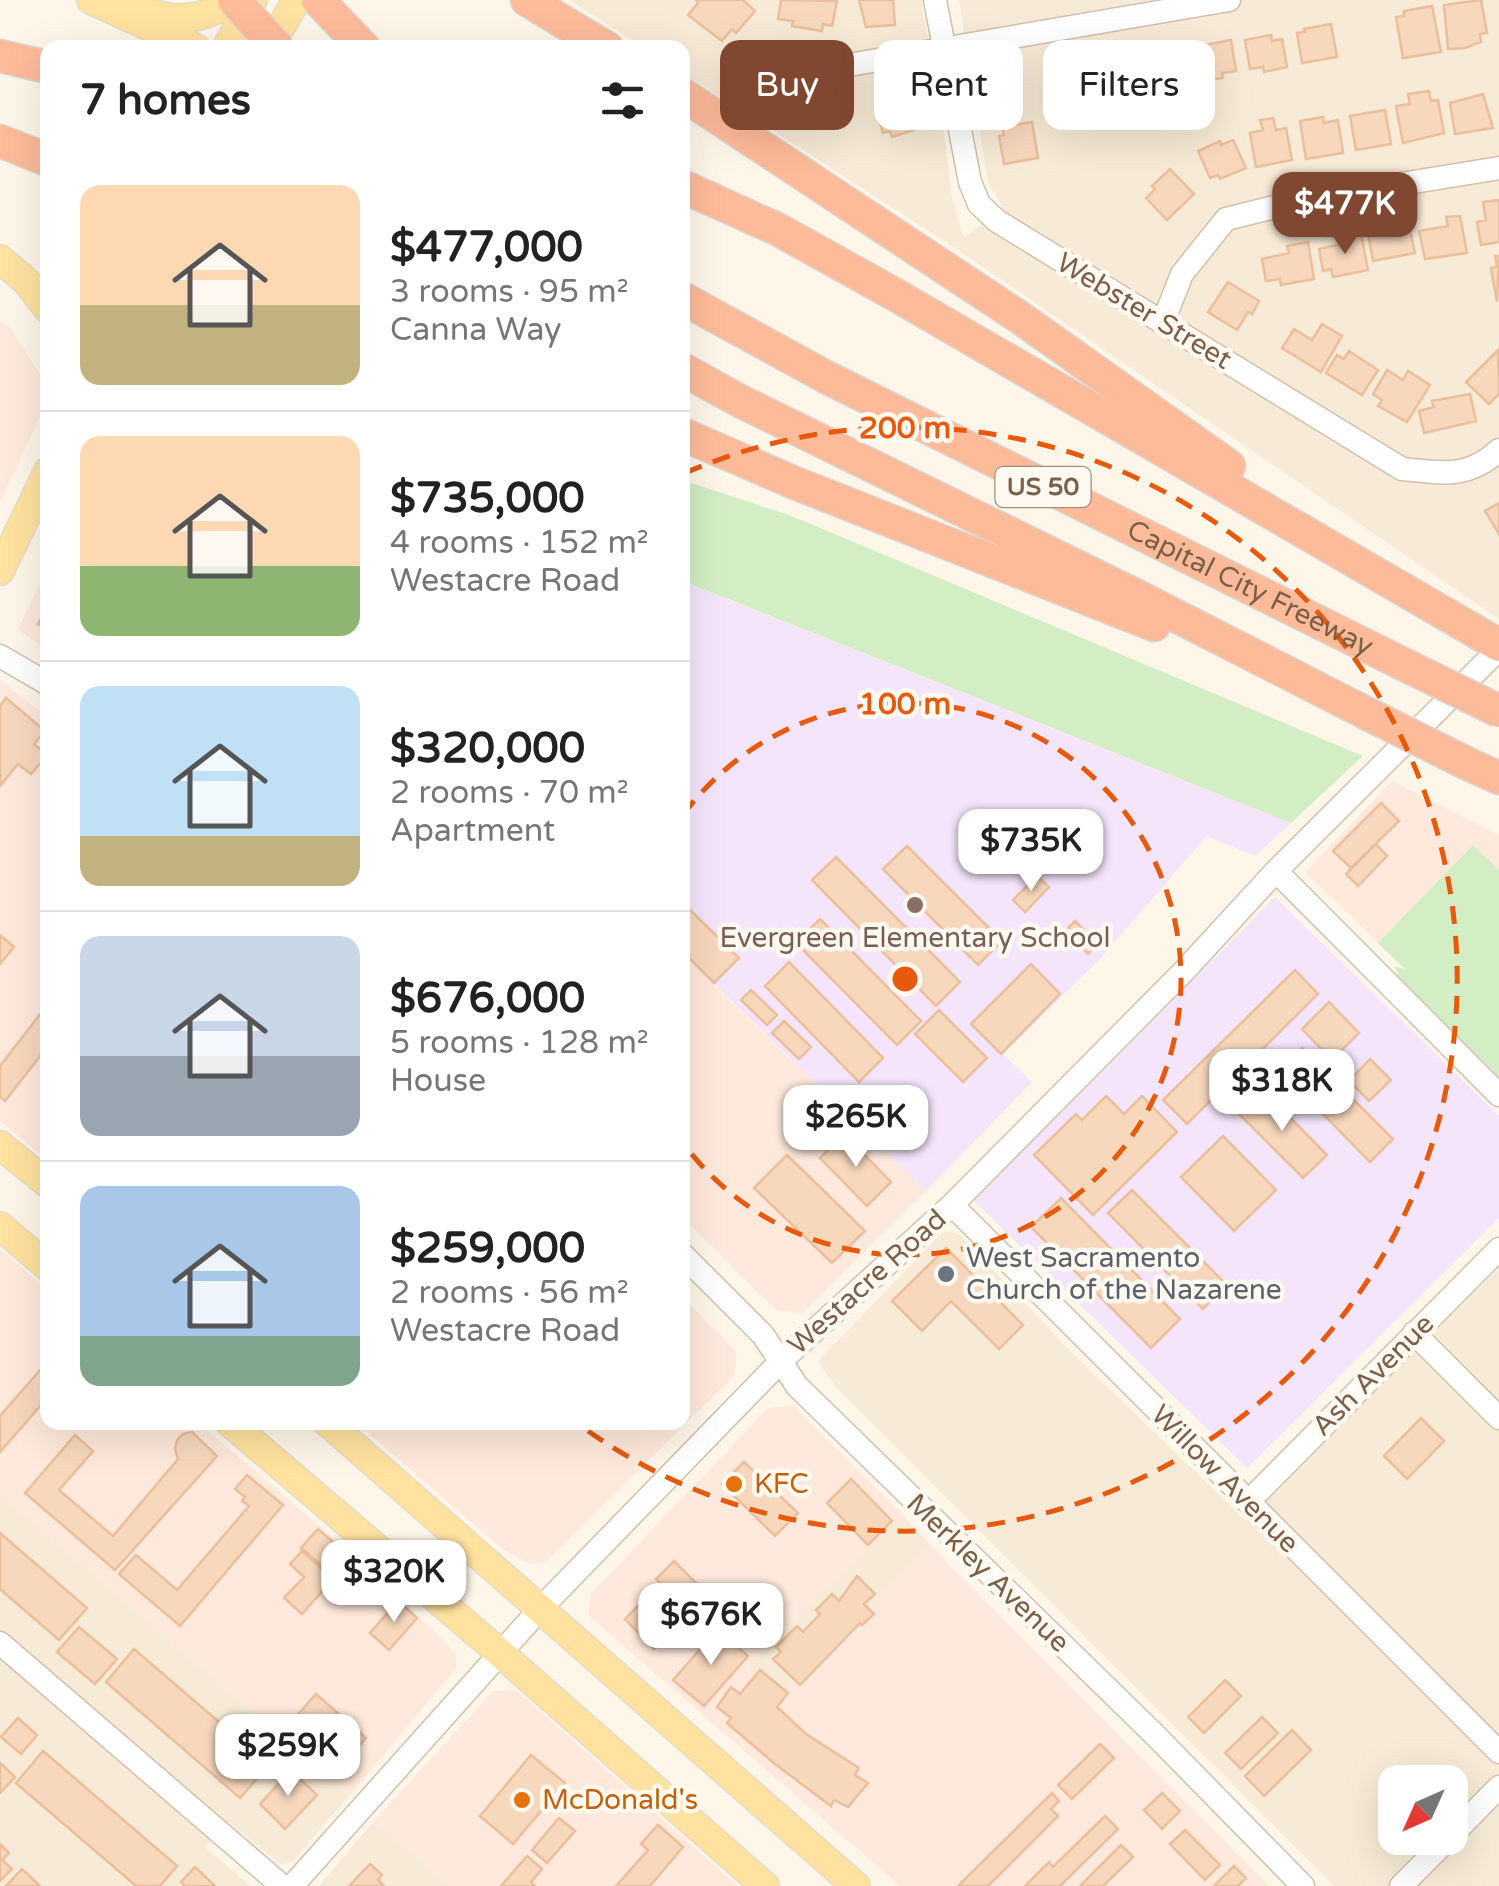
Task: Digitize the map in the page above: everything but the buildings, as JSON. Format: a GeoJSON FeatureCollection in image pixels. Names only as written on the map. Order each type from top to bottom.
{"type":"FeatureCollection","features":[{"type":"Feature","properties":{"kind":"highway"},"geometry":{"type":"LineString","coordinates":[[233,0],[270,40]]}},
{"type":"Feature","properties":{"kind":"highway"},"geometry":{"type":"LineString","coordinates":[[318,0],[357,40]]}},
{"type":"Feature","properties":{"kind":"highway"},"geometry":{"type":"LineString","coordinates":[[527,0],[594,40]]}},
{"type":"Feature","properties":{"kind":"highway"},"geometry":{"type":"LineString","coordinates":[[0,56],[40,65]]}},
{"type":"Feature","properties":{"kind":"highway"},"geometry":{"type":"LineString","coordinates":[[690,99],[1022,319],[1354,558]]}},
{"type":"Feature","properties":{"kind":"highway"},"geometry":{"type":"LineString","coordinates":[[0,141],[40,157]]}},
{"type":"Feature","properties":{"kind":"highway"},"geometry":{"type":"LineString","coordinates":[[690,190],[779,230],[894,294],[1354,558],[1499,647]]}},
{"type":"Feature","properties":{"kind":"highway","name":"Capital City Freeway"},"geometry":{"type":"LineString","coordinates":[[690,302],[826,377],[1499,710]]}},
{"type":"Feature","properties":{"kind":"highway","name":"Capital City Freeway"},"geometry":{"type":"LineString","coordinates":[[690,372],[758,410],[1499,778]]}},
{"type":"Feature","properties":{"kind":"highway"},"geometry":{"type":"LineString","coordinates":[[690,437],[1366,713]]}},
{"type":"Feature","properties":{"kind":"highway"},"geometry":{"type":"LineString","coordinates":[[690,458],[795,483]]}},
{"type":"Feature","properties":{"kind":"main road"},"geometry":{"type":"LineString","coordinates":[[90,0],[178,40]]}},
{"type":"Feature","properties":{"kind":"main road"},"geometry":{"type":"LineString","coordinates":[[112,0],[148,14],[186,20],[217,11],[233,0]]}},
{"type":"Feature","properties":{"kind":"main road"},"geometry":{"type":"LineString","coordinates":[[230,40],[253,0]]}},
{"type":"Feature","properties":{"kind":"main road"},"geometry":{"type":"LineString","coordinates":[[273,40],[297,0]]}},
{"type":"Feature","properties":{"kind":"main road"},"geometry":{"type":"LineString","coordinates":[[0,257],[40,281]]}},
{"type":"Feature","properties":{"kind":"main road"},"geometry":{"type":"LineString","coordinates":[[0,257],[40,299]]}},
{"type":"Feature","properties":{"kind":"main road"},"geometry":{"type":"LineString","coordinates":[[0,570],[40,487]]}},
{"type":"Feature","properties":{"kind":"main road"},"geometry":{"type":"LineString","coordinates":[[0,1145],[40,1178]]}},
{"type":"Feature","properties":{"kind":"main road"},"geometry":{"type":"LineString","coordinates":[[0,1226],[40,1259]]}},
{"type":"Feature","properties":{"kind":"main road"},"geometry":{"type":"LineString","coordinates":[[238,1430],[500,1652],[765,1886]]}},
{"type":"Feature","properties":{"kind":"main road"},"geometry":{"type":"LineString","coordinates":[[336,1430],[856,1886]]}},
{"type":"Feature","properties":{"kind":"street","name":"Webster Street"},"geometry":{"type":"LineString","coordinates":[[935,0],[942,40]]}},
{"type":"Feature","properties":{"kind":"street"},"geometry":{"type":"LineString","coordinates":[[995,40],[1228,0]]}},
{"type":"Feature","properties":{"kind":"street","name":"Webster Street"},"geometry":{"type":"LineString","coordinates":[[958,130],[979,204],[996,221],[1402,469],[1452,474],[1482,466],[1499,450]]}},
{"type":"Feature","properties":{"kind":"street"},"geometry":{"type":"LineString","coordinates":[[1163,322],[1182,274],[1226,219],[1303,200],[1499,168]]}},
{"type":"Feature","properties":{"kind":"street","name":"Westacre Road"},"geometry":{"type":"LineString","coordinates":[[292,1886],[540,1609],[781,1361],[952,1204],[1499,647]]}},
{"type":"Feature","properties":{"kind":"street"},"geometry":{"type":"LineString","coordinates":[[0,656],[40,679]]}},
{"type":"Feature","properties":{"kind":"street"},"geometry":{"type":"LineString","coordinates":[[1276,870],[1499,1094]]}},
{"type":"Feature","properties":{"kind":"street","name":"Willow Avenue"},"geometry":{"type":"LineString","coordinates":[[952,1204],[1499,1752]]}},
{"type":"Feature","properties":{"kind":"street","name":"Ash Avenue"},"geometry":{"type":"LineString","coordinates":[[1248,1502],[1499,1249]]}},
{"type":"Feature","properties":{"kind":"street","name":"Merkley Avenue"},"geometry":{"type":"LineString","coordinates":[[690,1262],[763,1335],[797,1386],[1154,1734],[1303,1886]]}},
{"type":"Feature","properties":{"kind":"street"},"geometry":{"type":"LineString","coordinates":[[1414,1333],[1499,1418]]}},
{"type":"Feature","properties":{"kind":"street"},"geometry":{"type":"LineString","coordinates":[[0,1644],[282,1886]]}},
{"type":"Feature","properties":{"kind":"street"},"geometry":{"type":"LineString","coordinates":[[1468,1819],[1499,1788]]}},
{"type":"Feature","properties":{"kind":"street"},"geometry":{"type":"LineString","coordinates":[[1401,1886],[1432,1855]]}},
{"type":"Feature","properties":{"kind":"shaded area"},"geometry":{"type":"Polygon","coordinates":[[[569,0],[921,0],[928,40],[874,40],[874,130],[944,130],[952,198],[964,238],[1003,207],[988,183],[980,130],[1023,130],[1023,40],[965,40],[959,0],[1499,0],[1499,619],[949,244],[772,130],[854,130],[854,40],[720,40],[720,97],[690,78],[690,40],[632,40],[569,0]]]}},
{"type":"Feature","properties":{"kind":"shaded area"},"geometry":{"type":"Polygon","coordinates":[[[0,321],[9,326],[40,374],[40,416],[0,502],[0,321]]]}},
{"type":"Feature","properties":{"kind":"shaded area"},"geometry":{"type":"Polygon","coordinates":[[[40,583],[40,646],[18,629],[40,583]]]}},
{"type":"Feature","properties":{"kind":"shaded area","name":"Evergreen Elementary School"},"geometry":{"type":"Polygon","coordinates":[[[690,584],[1291,823],[1255,856],[1207,836],[1099,960],[1003,1054],[1032,1082],[926,1191],[690,961],[690,584]]]}},
{"type":"Feature","properties":{"kind":"shaded area"},"geometry":{"type":"Polygon","coordinates":[[[0,680],[40,711],[40,1154],[0,1121],[0,680]]]}},
{"type":"Feature","properties":{"kind":"shaded area"},"geometry":{"type":"Polygon","coordinates":[[[1392,781],[1499,835],[1499,883],[1409,973],[1305,872],[1392,781]]]}},
{"type":"Feature","properties":{"kind":"shaded area"},"geometry":{"type":"Polygon","coordinates":[[[1275,897],[1499,1116],[1499,1218],[1247,1468],[974,1201],[1275,897]]]}},
{"type":"Feature","properties":{"kind":"shaded area"},"geometry":{"type":"Polygon","coordinates":[[[690,962],[926,1191],[803,1313],[776,1310],[690,1225],[690,962]]]}},
{"type":"Feature","properties":{"kind":"shaded area"},"geometry":{"type":"Polygon","coordinates":[[[944,1231],[959,1234],[1071,1352],[1244,1519],[1499,1269],[1499,1886],[1334,1886],[835,1386],[818,1361],[944,1231]]]}},
{"type":"Feature","properties":{"kind":"shaded area"},"geometry":{"type":"Polygon","coordinates":[[[0,1249],[40,1283],[40,1430],[207,1430],[380,1578],[456,1654],[456,1668],[349,1796],[0,1494],[0,1249]]]}},
{"type":"Feature","properties":{"kind":"shaded area"},"geometry":{"type":"Polygon","coordinates":[[[690,1305],[737,1352],[734,1376],[690,1420],[690,1305]]]}},
{"type":"Feature","properties":{"kind":"shaded area"},"geometry":{"type":"Polygon","coordinates":[[[793,1406],[902,1514],[749,1667],[776,1696],[930,1545],[1269,1886],[900,1886],[589,1616],[590,1595],[768,1408],[793,1406]]]}},
{"type":"Feature","properties":{"kind":"shaded area"},"geometry":{"type":"Polygon","coordinates":[[[365,1430],[679,1430],[547,1561],[530,1564],[502,1549],[365,1430]]]}},
{"type":"Feature","properties":{"kind":"shaded area"},"geometry":{"type":"Polygon","coordinates":[[[0,1494],[349,1796],[293,1861],[280,1864],[229,1822],[205,1847],[250,1886],[0,1886],[0,1494]]]}},
{"type":"Feature","properties":{"kind":"shaded area"},"geometry":{"type":"Polygon","coordinates":[[[902,1514],[930,1545],[777,1696],[748,1667],[902,1514]]]}},
{"type":"Feature","properties":{"kind":"shaded area"},"geometry":{"type":"Polygon","coordinates":[[[516,1690],[738,1886],[450,1886],[374,1821],[493,1691],[516,1690]]]}},
{"type":"Feature","properties":{"kind":"shaded area"},"geometry":{"type":"Polygon","coordinates":[[[374,1821],[450,1886],[319,1886],[374,1821]]]}},
{"type":"Feature","properties":{"kind":"green space"},"geometry":{"type":"Polygon","coordinates":[[[690,483],[792,516],[1363,756],[1291,823],[690,584],[690,483]]]}},
{"type":"Feature","properties":{"kind":"green space"},"geometry":{"type":"Polygon","coordinates":[[[1473,845],[1499,870],[1499,1077],[1400,978],[1394,966],[1406,970],[1378,943],[1473,845]]]}},
{"type":"Feature","properties":{"kind":"place","name":"Evergreen Elementary School"},"geometry":{"type":"Point","coordinates":[915,905]}},
{"type":"Feature","properties":{"kind":"place","name":"West Sacramento Church of the Nazarene"},"geometry":{"type":"Point","coordinates":[946,1274]}},
{"type":"Feature","properties":{"kind":"place","name":"KFC"},"geometry":{"type":"Point","coordinates":[734,1484]}},
{"type":"Feature","properties":{"kind":"place","name":"McDonald's"},"geometry":{"type":"Point","coordinates":[522,1800]}}]}
